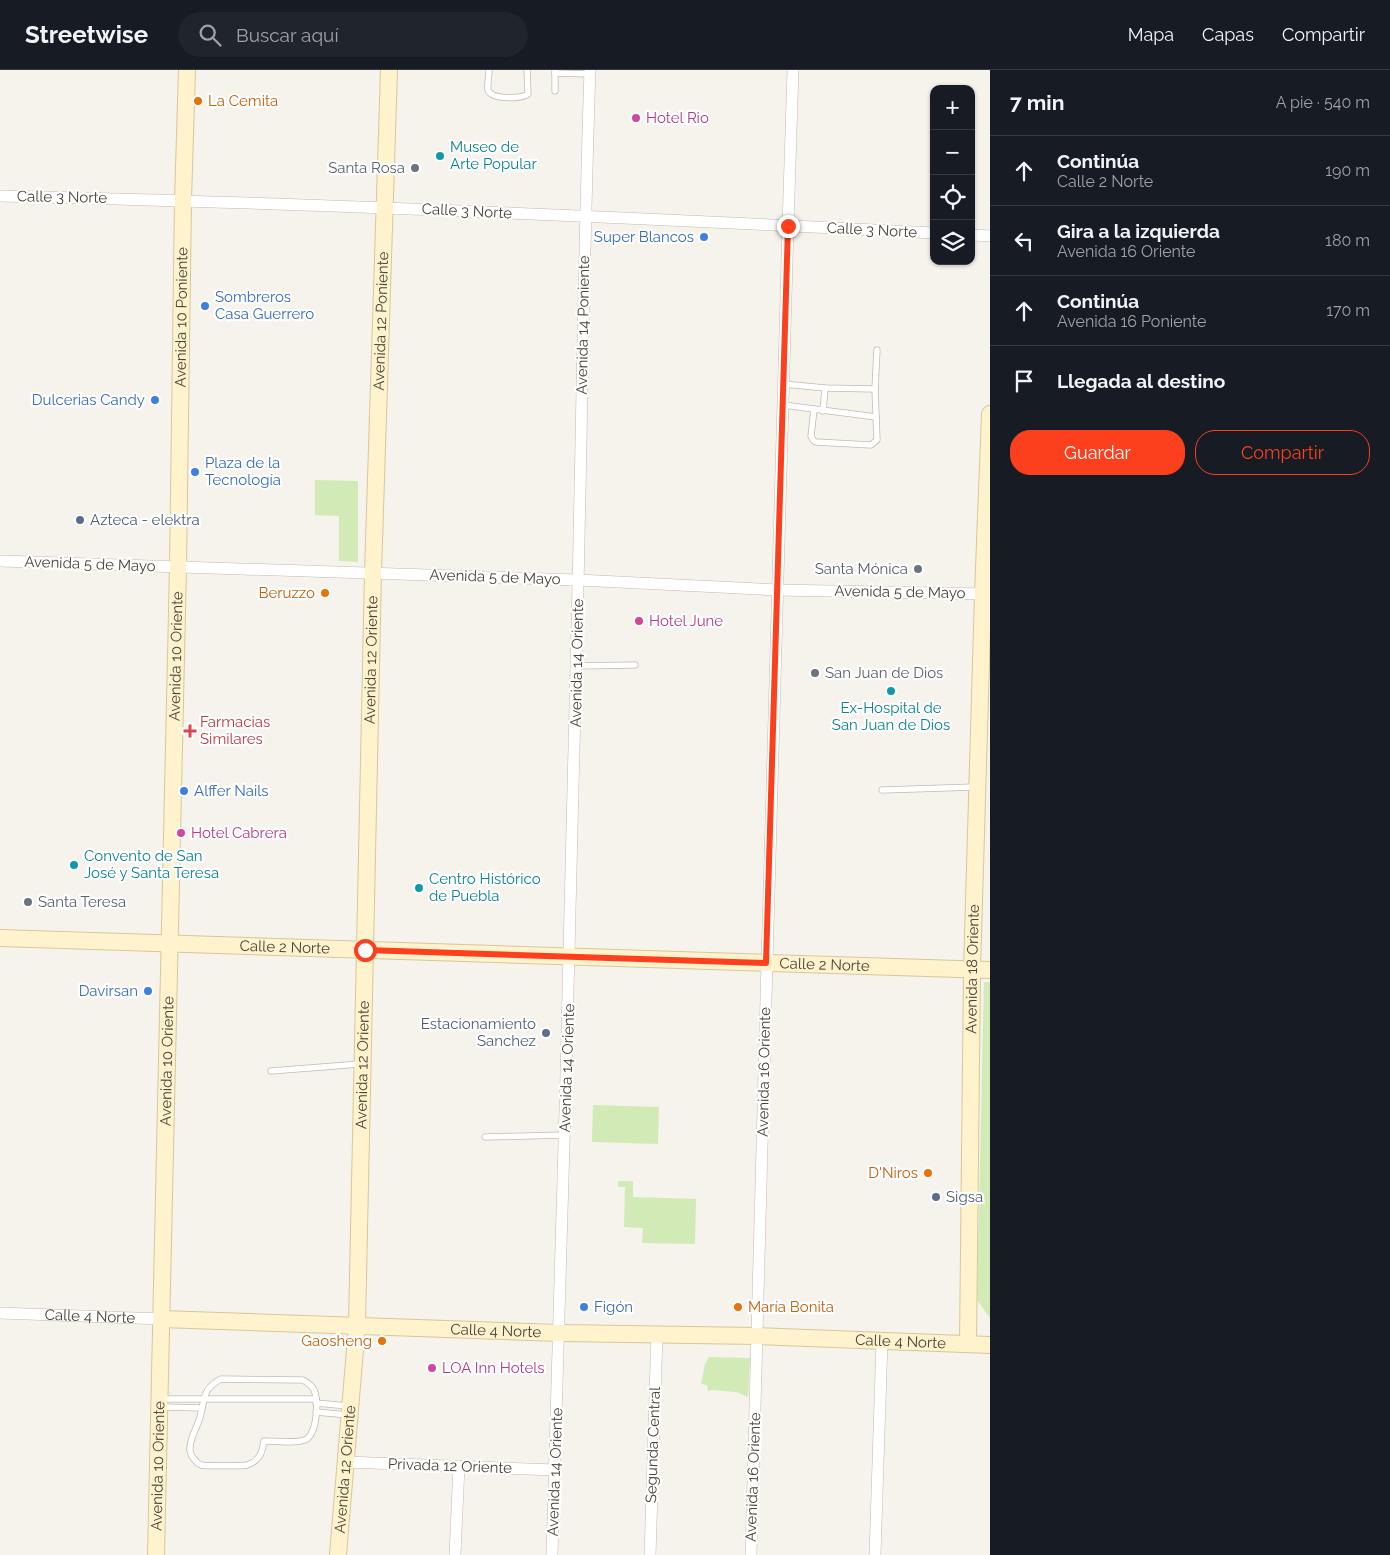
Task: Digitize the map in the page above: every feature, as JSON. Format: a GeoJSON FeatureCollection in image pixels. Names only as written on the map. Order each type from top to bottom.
{"type":"FeatureCollection","features":[{"type":"Feature","properties":{"kind":"main road","name":"Avenida 10 Poniente"},"geometry":{"type":"LineString","coordinates":[[178,567],[183,200],[187,70]]}},
{"type":"Feature","properties":{"kind":"main road","name":"Avenida 12 Poniente"},"geometry":{"type":"LineString","coordinates":[[373,573],[389,70]]}},
{"type":"Feature","properties":{"kind":"main road","name":"Avenida 18 Oriente"},"geometry":{"type":"LineString","coordinates":[[968,1344],[972,970],[977,787],[986,594],[990,414]]}},
{"type":"Feature","properties":{"kind":"main road","name":"Avenida 10 Oriente"},"geometry":{"type":"LineString","coordinates":[[156,1555],[178,567]]}},
{"type":"Feature","properties":{"kind":"main road","name":"Avenida 12 Oriente"},"geometry":{"type":"LineString","coordinates":[[338,1555],[357,1326],[373,573]]}},
{"type":"Feature","properties":{"kind":"main road","name":"Calle 2 Norte"},"geometry":{"type":"LineString","coordinates":[[0,938],[990,970]]}},
{"type":"Feature","properties":{"kind":"main road","name":"Calle 4 Norte"},"geometry":{"type":"LineString","coordinates":[[162,1318],[560,1333],[757,1336],[990,1345]]}},
{"type":"Feature","properties":{"kind":"street","name":"Avenida 16 Oriente"},"geometry":{"type":"LineString","coordinates":[[751,1555],[766,963],[793,70]]}},
{"type":"Feature","properties":{"kind":"street","name":"Avenida 14 Poniente"},"geometry":{"type":"LineString","coordinates":[[578,580],[585,216],[590,72]]}},
{"type":"Feature","properties":{"kind":"street","name":"Calle 3 Norte"},"geometry":{"type":"LineString","coordinates":[[0,196],[385,207],[930,233]]}},
{"type":"Feature","properties":{"kind":"street"},"geometry":{"type":"LineString","coordinates":[[975,235],[990,236]]}},
{"type":"Feature","properties":{"kind":"street","name":"Avenida 5 de Mayo"},"geometry":{"type":"LineString","coordinates":[[0,560],[578,580],[778,590],[986,594]]}},
{"type":"Feature","properties":{"kind":"street","name":"Avenida 14 Oriente"},"geometry":{"type":"LineString","coordinates":[[552,1555],[560,1333],[578,580]]}},
{"type":"Feature","properties":{"kind":"street","name":"Calle 4 Norte"},"geometry":{"type":"LineString","coordinates":[[0,1313],[162,1318]]}},
{"type":"Feature","properties":{"kind":"street","name":"Segunda Central"},"geometry":{"type":"LineString","coordinates":[[650,1555],[657,1334]]}},
{"type":"Feature","properties":{"kind":"street"},"geometry":{"type":"LineString","coordinates":[[875,1555],[882,1340]]}},
{"type":"Feature","properties":{"kind":"street","name":"Privada 12 Oriente"},"geometry":{"type":"LineString","coordinates":[[346,1462],[555,1470]]}},
{"type":"Feature","properties":{"kind":"street"},"geometry":{"type":"LineString","coordinates":[[455,1555],[459,1466]]}},
{"type":"Feature","properties":{"kind":"lane"},"geometry":{"type":"LineString","coordinates":[[489,70],[488,91],[491,94],[496,97],[522,97],[528,94],[527,70]]}},
{"type":"Feature","properties":{"kind":"lane"},"geometry":{"type":"LineString","coordinates":[[555,91],[555,71],[590,72]]}},
{"type":"Feature","properties":{"kind":"lane"},"geometry":{"type":"LineString","coordinates":[[814,409],[812,436],[816,442],[871,445],[876,440],[875,389],[877,350]]}},
{"type":"Feature","properties":{"kind":"lane"},"geometry":{"type":"LineString","coordinates":[[783,384],[825,388],[875,389]]}},
{"type":"Feature","properties":{"kind":"lane"},"geometry":{"type":"LineString","coordinates":[[823,411],[825,388]]}},
{"type":"Feature","properties":{"kind":"lane"},"geometry":{"type":"LineString","coordinates":[[783,405],[876,417]]}},
{"type":"Feature","properties":{"kind":"lane"},"geometry":{"type":"LineString","coordinates":[[576,666],[635,665]]}},
{"type":"Feature","properties":{"kind":"lane"},"geometry":{"type":"LineString","coordinates":[[882,790],[977,787]]}},
{"type":"Feature","properties":{"kind":"lane"},"geometry":{"type":"LineString","coordinates":[[271,1070],[363,1064]]}},
{"type":"Feature","properties":{"kind":"lane"},"geometry":{"type":"LineString","coordinates":[[485,1137],[565,1136]]}},
{"type":"Feature","properties":{"kind":"lane"},"geometry":{"type":"LineString","coordinates":[[221,1379],[303,1380],[314,1389],[316,1401],[314,1426],[307,1438],[301,1441],[264,1441],[262,1452],[257,1460],[247,1465],[201,1465],[194,1459],[190,1450],[203,1399],[207,1389],[221,1379]]}},
{"type":"Feature","properties":{"kind":"lane"},"geometry":{"type":"LineString","coordinates":[[160,1403],[203,1399],[316,1401],[350,1411]]}},
{"type":"Feature","properties":{"kind":"lane"},"geometry":{"type":"LineString","coordinates":[[160,1403],[202,1408]]}},
{"type":"Feature","properties":{"kind":"lane"},"geometry":{"type":"LineString","coordinates":[[316,1412],[350,1411]]}},
{"type":"Feature","properties":{"kind":"green space"},"geometry":{"type":"Polygon","coordinates":[[[315,480],[358,481],[358,562],[339,561],[339,516],[315,515],[315,480]]]}},
{"type":"Feature","properties":{"kind":"green space"},"geometry":{"type":"Polygon","coordinates":[[[984,982],[990,982],[990,1318],[977,1300],[984,982]]]}},
{"type":"Feature","properties":{"kind":"green space"},"geometry":{"type":"Polygon","coordinates":[[[593,1105],[659,1107],[658,1144],[592,1142],[593,1105]]]}},
{"type":"Feature","properties":{"kind":"green space"},"geometry":{"type":"Polygon","coordinates":[[[618,1181],[633,1181],[633,1197],[696,1199],[695,1244],[642,1243],[643,1228],[624,1227],[625,1187],[618,1187],[618,1181]]]}},
{"type":"Feature","properties":{"kind":"green space"},"geometry":{"type":"Polygon","coordinates":[[[709,1357],[750,1358],[748,1397],[736,1392],[708,1391],[707,1385],[701,1384],[705,1364],[709,1357]]]}},
{"type":"Feature","properties":{"kind":"place","name":"La Cemita"},"geometry":{"type":"Point","coordinates":[198,101]}},
{"type":"Feature","properties":{"kind":"place","name":"Hotel Rio"},"geometry":{"type":"Point","coordinates":[636,118]}},
{"type":"Feature","properties":{"kind":"place","name":"Museo de Arte Popular"},"geometry":{"type":"Point","coordinates":[440,156]}},
{"type":"Feature","properties":{"kind":"place","name":"Santa Rosa"},"geometry":{"type":"Point","coordinates":[415,168]}},
{"type":"Feature","properties":{"kind":"place","name":"Super Blancos"},"geometry":{"type":"Point","coordinates":[704,237]}},
{"type":"Feature","properties":{"kind":"place","name":"Sombreros Casa Guerrero"},"geometry":{"type":"Point","coordinates":[205,306]}},
{"type":"Feature","properties":{"kind":"place","name":"Dulcerias Candy"},"geometry":{"type":"Point","coordinates":[155,400]}},
{"type":"Feature","properties":{"kind":"place","name":"Plaza de la Tecnología"},"geometry":{"type":"Point","coordinates":[195,472]}},
{"type":"Feature","properties":{"kind":"place","name":"Azteca - elektra"},"geometry":{"type":"Point","coordinates":[80,520]}},
{"type":"Feature","properties":{"kind":"place","name":"Santa Mónica"},"geometry":{"type":"Point","coordinates":[918,569]}},
{"type":"Feature","properties":{"kind":"place","name":"Beruzzo"},"geometry":{"type":"Point","coordinates":[325,593]}},
{"type":"Feature","properties":{"kind":"place","name":"Hotel June"},"geometry":{"type":"Point","coordinates":[639,621]}},
{"type":"Feature","properties":{"kind":"place","name":"San Juan de Dios"},"geometry":{"type":"Point","coordinates":[815,673]}},
{"type":"Feature","properties":{"kind":"place","name":"Ex-Hospital de San Juan de Dios"},"geometry":{"type":"Point","coordinates":[891,691]}},
{"type":"Feature","properties":{"kind":"place","name":"Farmacias Similares"},"geometry":{"type":"Point","coordinates":[190,731]}},
{"type":"Feature","properties":{"kind":"place","name":"Alffer Nails"},"geometry":{"type":"Point","coordinates":[184,791]}},
{"type":"Feature","properties":{"kind":"place","name":"Hotel Cabrera"},"geometry":{"type":"Point","coordinates":[181,833]}},
{"type":"Feature","properties":{"kind":"place","name":"Convento de San José y Santa Teresa"},"geometry":{"type":"Point","coordinates":[74,865]}},
{"type":"Feature","properties":{"kind":"place","name":"Centro Histórico de Puebla"},"geometry":{"type":"Point","coordinates":[419,888]}},
{"type":"Feature","properties":{"kind":"place","name":"Santa Teresa"},"geometry":{"type":"Point","coordinates":[28,902]}},
{"type":"Feature","properties":{"kind":"place","name":"Davirsan"},"geometry":{"type":"Point","coordinates":[148,991]}},
{"type":"Feature","properties":{"kind":"place","name":"Estacionamiento Sanchez"},"geometry":{"type":"Point","coordinates":[546,1033]}},
{"type":"Feature","properties":{"kind":"place","name":"D'Niros"},"geometry":{"type":"Point","coordinates":[928,1173]}},
{"type":"Feature","properties":{"kind":"place","name":"Sigsa"},"geometry":{"type":"Point","coordinates":[936,1197]}},
{"type":"Feature","properties":{"kind":"place","name":"Figón"},"geometry":{"type":"Point","coordinates":[584,1307]}},
{"type":"Feature","properties":{"kind":"place","name":"María Bonita"},"geometry":{"type":"Point","coordinates":[738,1307]}},
{"type":"Feature","properties":{"kind":"place","name":"Gaosheng"},"geometry":{"type":"Point","coordinates":[382,1341]}},
{"type":"Feature","properties":{"kind":"place","name":"LOA Inn Hotels"},"geometry":{"type":"Point","coordinates":[432,1368]}},
{"type":"Feature","properties":{"kind":"route"},"geometry":{"type":"LineString","coordinates":[[365,950],[766,963],[788,226]]}}]}
